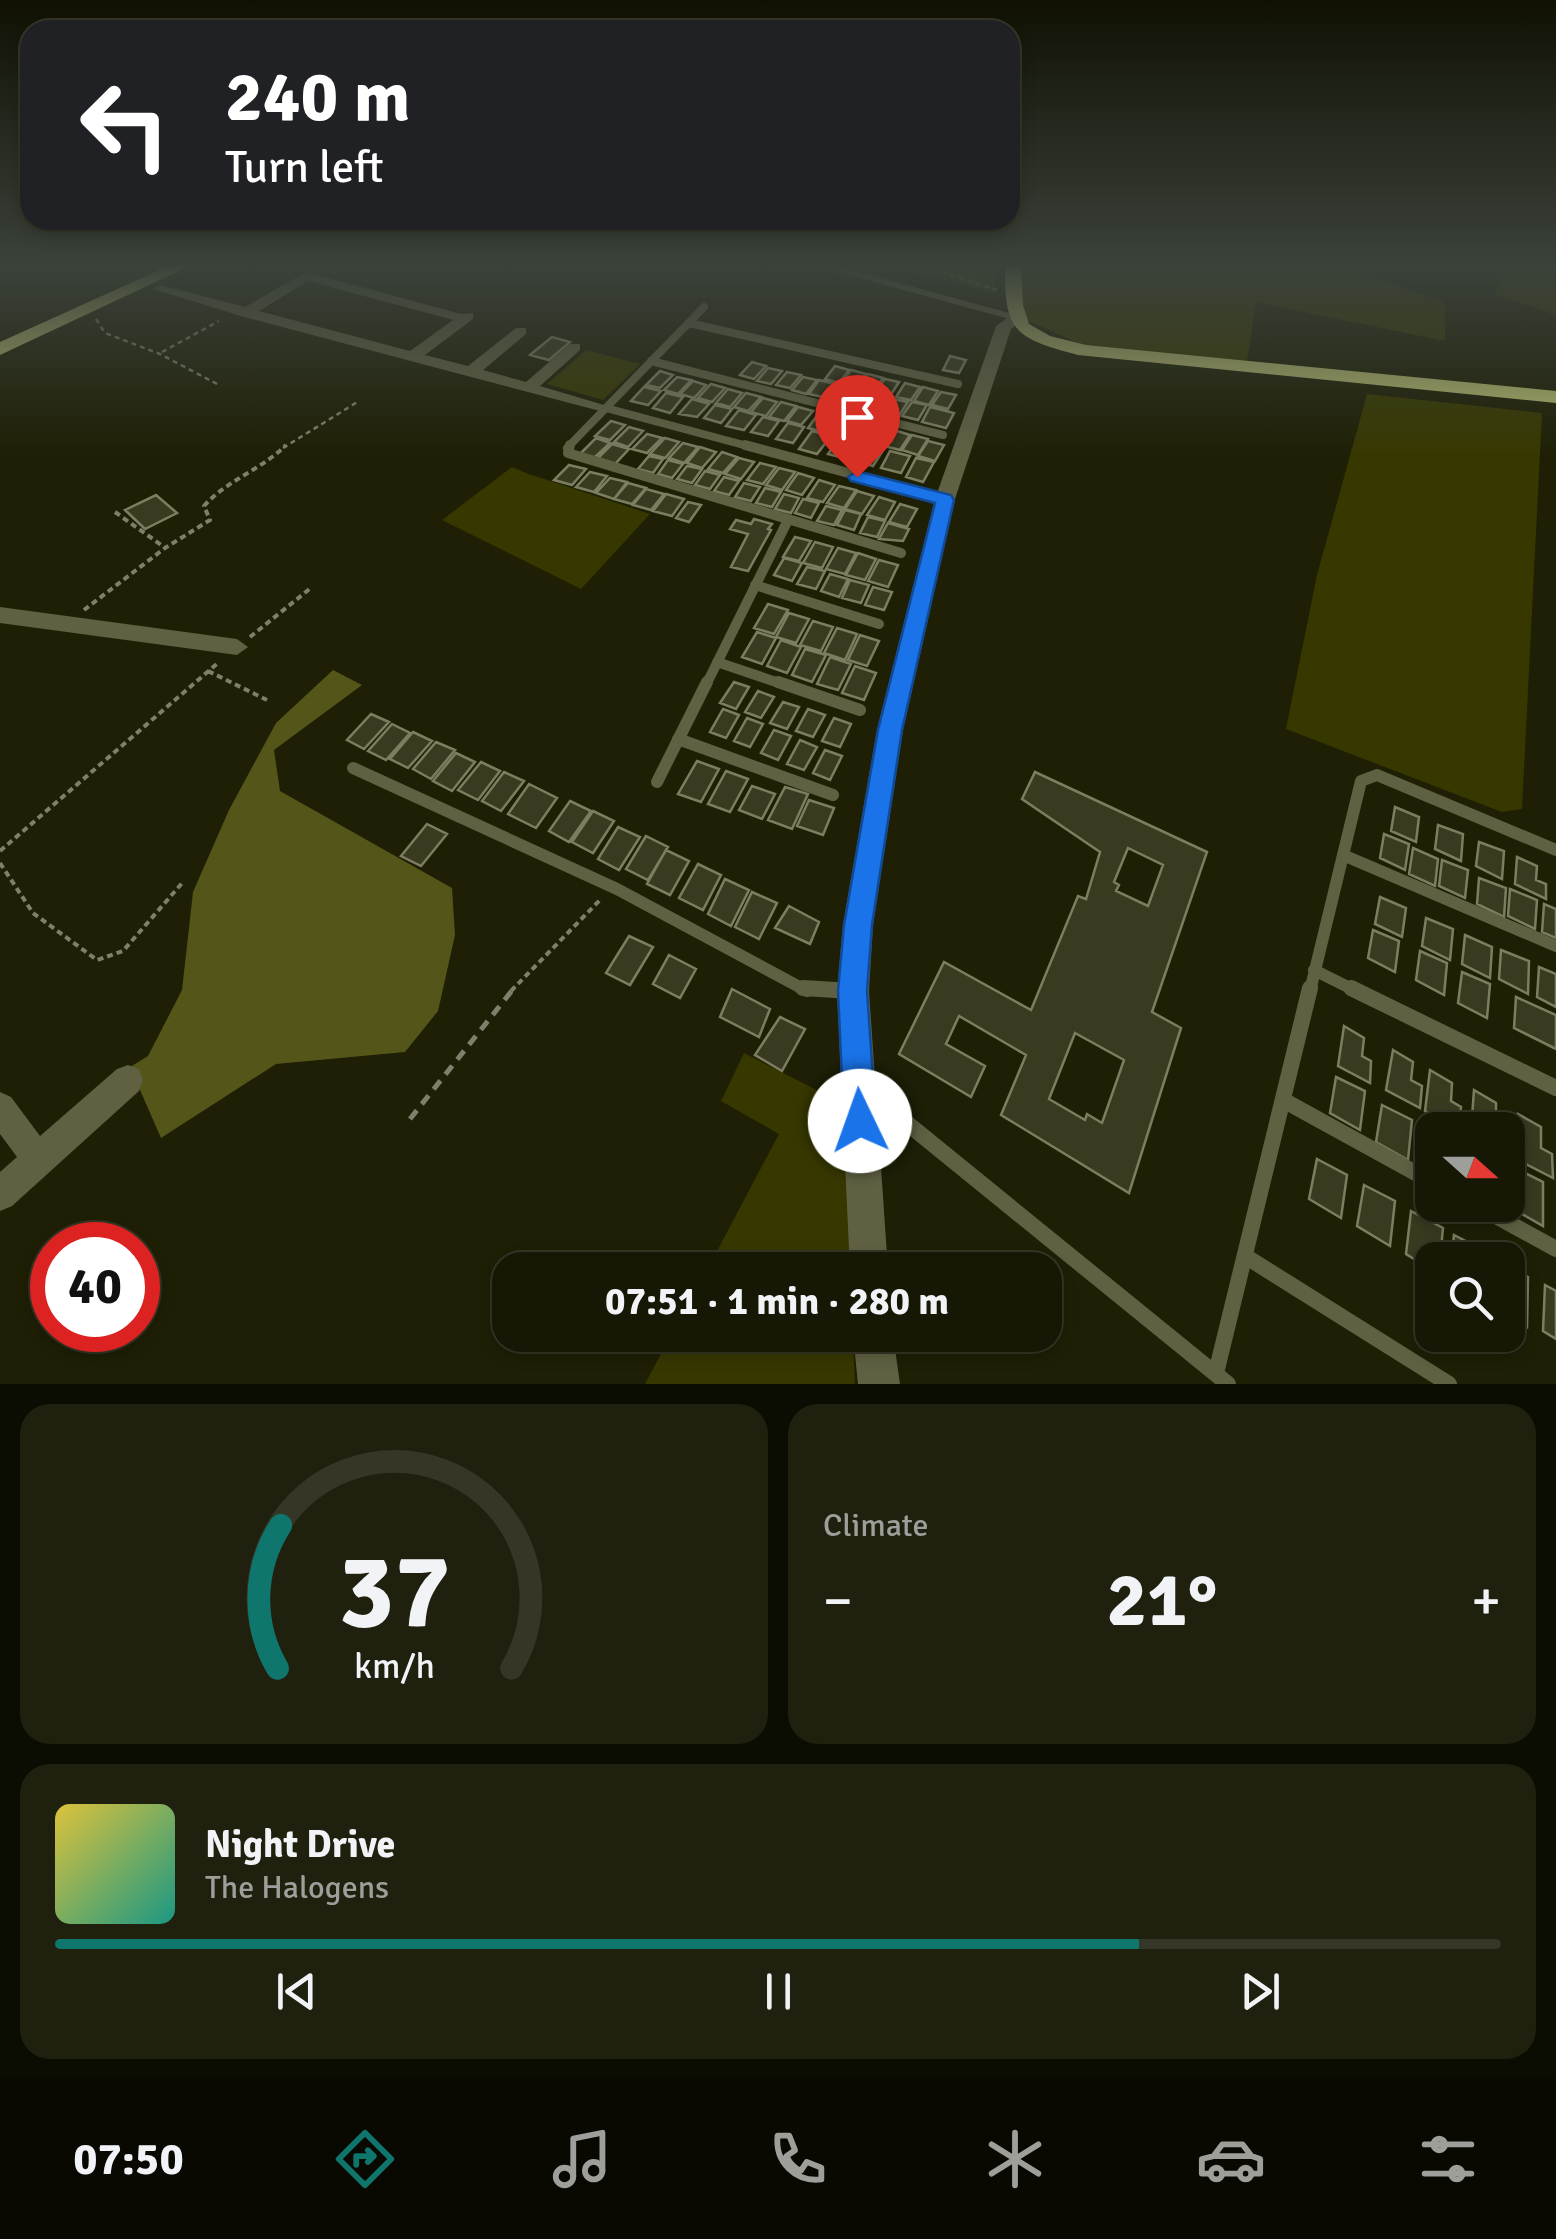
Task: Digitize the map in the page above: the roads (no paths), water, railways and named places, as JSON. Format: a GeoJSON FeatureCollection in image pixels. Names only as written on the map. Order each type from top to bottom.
{"type":"FeatureCollection","features":[{"type":"Feature","properties":{"kind":"highway"},"geometry":{"type":"LineString","coordinates":[[0,350],[47,328]]}},
{"type":"Feature","properties":{"kind":"highway"},"geometry":{"type":"LineString","coordinates":[[1025,328],[1028,333],[1053,342],[1119,356],[1556,397]]}},
{"type":"Feature","properties":{"kind":"street"},"geometry":{"type":"LineString","coordinates":[[303,328],[606,408]]}},
{"type":"Feature","properties":{"kind":"street"},"geometry":{"type":"LineString","coordinates":[[412,357],[448,328]]}},
{"type":"Feature","properties":{"kind":"street"},"geometry":{"type":"LineString","coordinates":[[868,1252],[853,991],[858,925],[890,730],[945,500],[1003,328]]}},
{"type":"Feature","properties":{"kind":"street"},"geometry":{"type":"LineString","coordinates":[[471,372],[522,331]]}},
{"type":"Feature","properties":{"kind":"street"},"geometry":{"type":"LineString","coordinates":[[528,388],[575,347]]}},
{"type":"Feature","properties":{"kind":"street"},"geometry":{"type":"LineString","coordinates":[[0,615],[236,647]]}},
{"type":"Feature","properties":{"kind":"street"},"geometry":{"type":"LineString","coordinates":[[0,1194],[128,1080]]}},
{"type":"Feature","properties":{"kind":"street"},"geometry":{"type":"LineString","coordinates":[[0,1108],[38,1160]]}},
{"type":"Feature","properties":{"kind":"street"},"geometry":{"type":"LineString","coordinates":[[875,1352],[879,1384]]}},
{"type":"Feature","properties":{"kind":"lane"},"geometry":{"type":"LineString","coordinates":[[685,328],[567,448],[573,457],[901,553]]}},
{"type":"Feature","properties":{"kind":"lane"},"geometry":{"type":"LineString","coordinates":[[709,328],[958,384]]}},
{"type":"Feature","properties":{"kind":"lane"},"geometry":{"type":"LineString","coordinates":[[651,362],[944,435]]}},
{"type":"Feature","properties":{"kind":"lane"},"geometry":{"type":"LineString","coordinates":[[606,408],[945,500]]}},
{"type":"Feature","properties":{"kind":"lane"},"geometry":{"type":"LineString","coordinates":[[657,782],[788,520]]}},
{"type":"Feature","properties":{"kind":"lane"},"geometry":{"type":"LineString","coordinates":[[755,586],[879,624]]}},
{"type":"Feature","properties":{"kind":"lane"},"geometry":{"type":"LineString","coordinates":[[717,662],[860,710]]}},
{"type":"Feature","properties":{"kind":"lane"},"geometry":{"type":"LineString","coordinates":[[678,739],[833,795]]}},
{"type":"Feature","properties":{"kind":"lane"},"geometry":{"type":"LineString","coordinates":[[353,768],[616,890],[808,991],[853,991]]}},
{"type":"Feature","properties":{"kind":"lane"},"geometry":{"type":"LineString","coordinates":[[858,1084],[1222,1379],[1244,1256],[1360,782],[1378,775],[1556,850]]}},
{"type":"Feature","properties":{"kind":"lane"},"geometry":{"type":"LineString","coordinates":[[1342,855],[1556,946]]}},
{"type":"Feature","properties":{"kind":"lane"},"geometry":{"type":"LineString","coordinates":[[1314,970],[1556,1088]]}},
{"type":"Feature","properties":{"kind":"lane"},"geometry":{"type":"LineString","coordinates":[[1282,1100],[1415,1173]]}},
{"type":"Feature","properties":{"kind":"lane"},"geometry":{"type":"LineString","coordinates":[[1508,1222],[1556,1248]]}},
{"type":"Feature","properties":{"kind":"lane"},"geometry":{"type":"LineString","coordinates":[[1244,1256],[1450,1384]]}}]}
